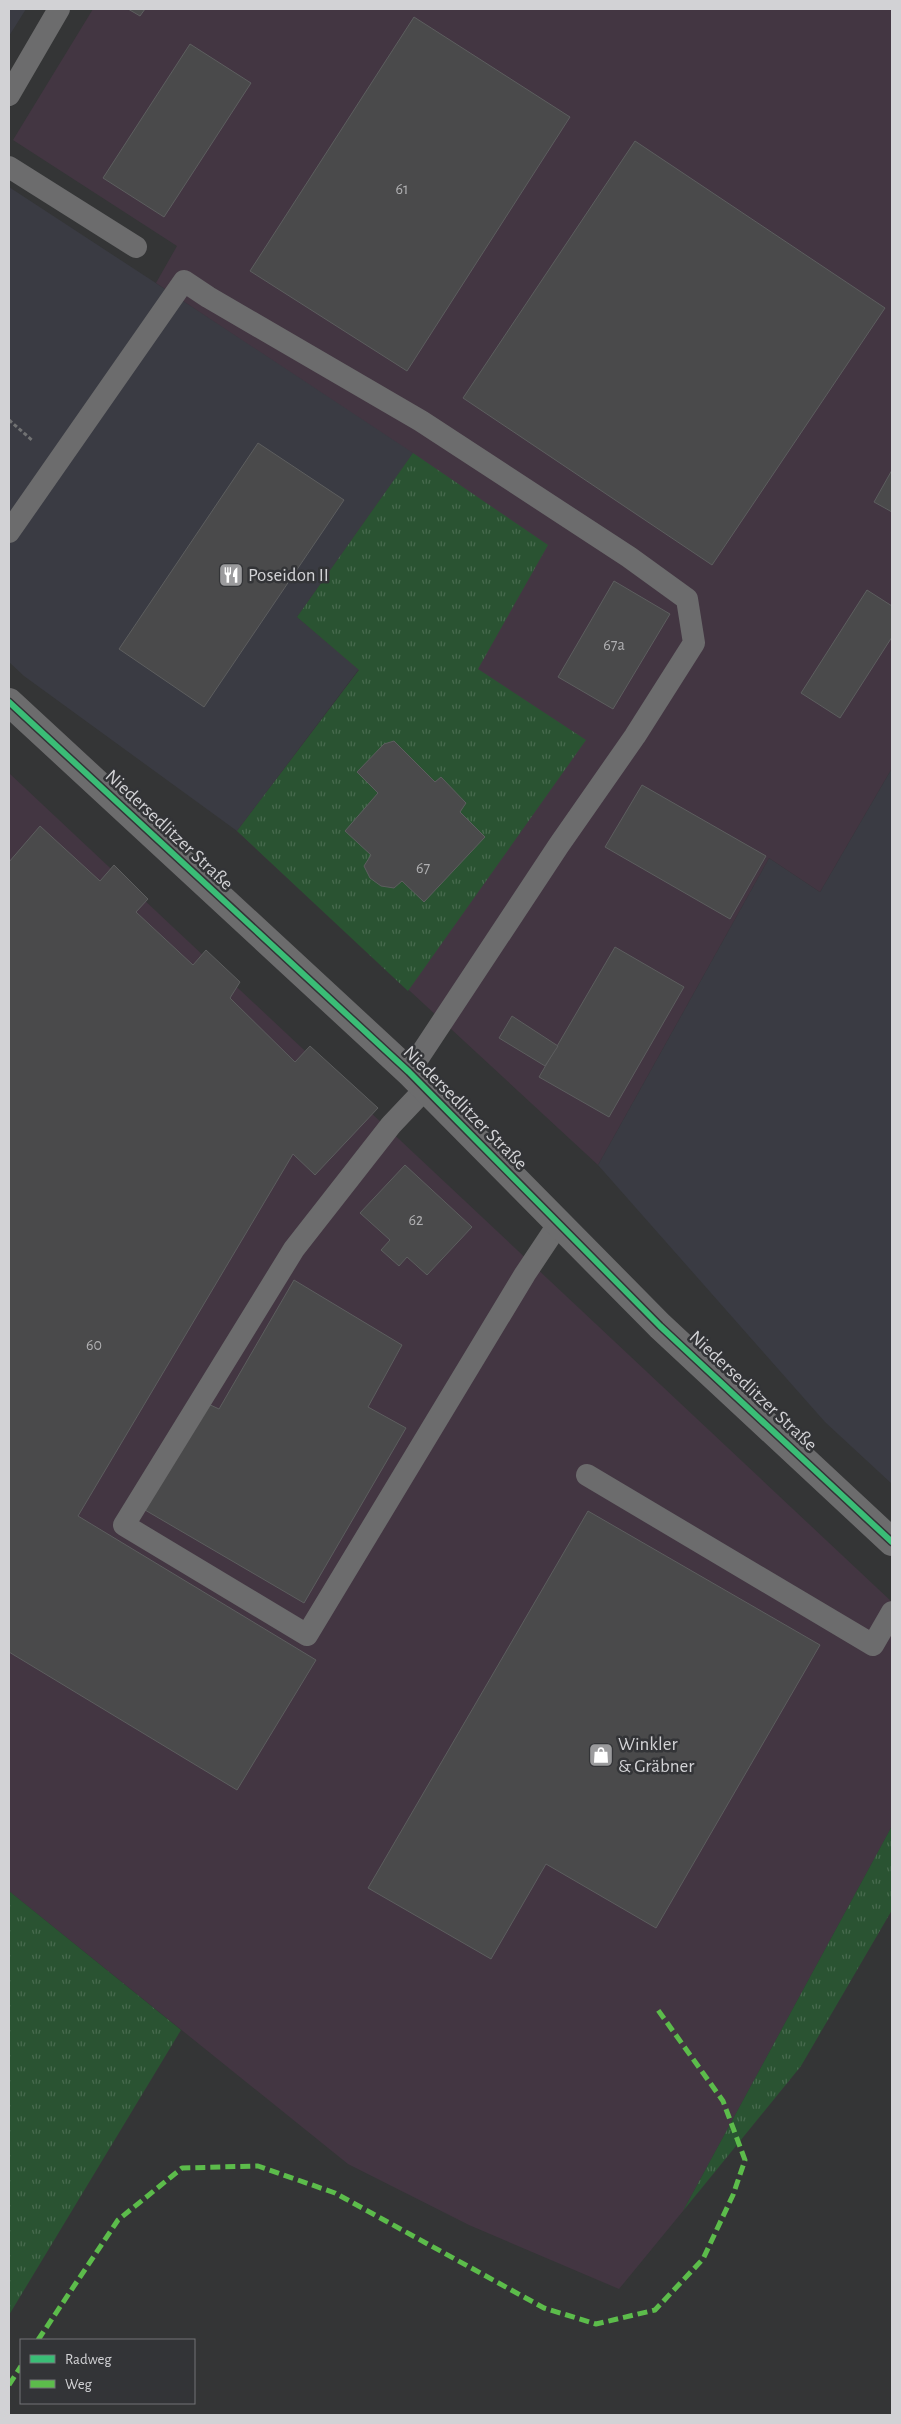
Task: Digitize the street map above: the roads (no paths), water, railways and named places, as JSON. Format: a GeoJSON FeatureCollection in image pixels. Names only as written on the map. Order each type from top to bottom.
{"type":"FeatureCollection","features":[{"type":"Feature","properties":{"kind":"street","name":"Niedersedlitzer Straße"},"geometry":{"type":"LineString","coordinates":[[9,702],[418,1080],[660,1326],[892,1542]]}},
{"type":"Feature","properties":{"kind":"lane"},"geometry":{"type":"LineString","coordinates":[[9,95],[59,9]]}},
{"type":"Feature","properties":{"kind":"lane"},"geometry":{"type":"LineString","coordinates":[[9,168],[136,247]]}},
{"type":"Feature","properties":{"kind":"lane"},"geometry":{"type":"LineString","coordinates":[[9,532],[184,281],[421,422],[629,557],[687,599],[694,643],[635,736],[559,845],[392,1125],[294,1249],[124,1525],[307,1635],[525,1274],[559,1223]]}},
{"type":"Feature","properties":{"kind":"lane"},"geometry":{"type":"LineString","coordinates":[[587,1475],[873,1645],[892,1612]]}},
{"type":"Feature","properties":{"kind":"place","name":"Poseidon II"},"geometry":{"type":"Point","coordinates":[231,575]}},
{"type":"Feature","properties":{"kind":"place","name":"Winkler & Gräbner"},"geometry":{"type":"Point","coordinates":[601,1755]}}]}
